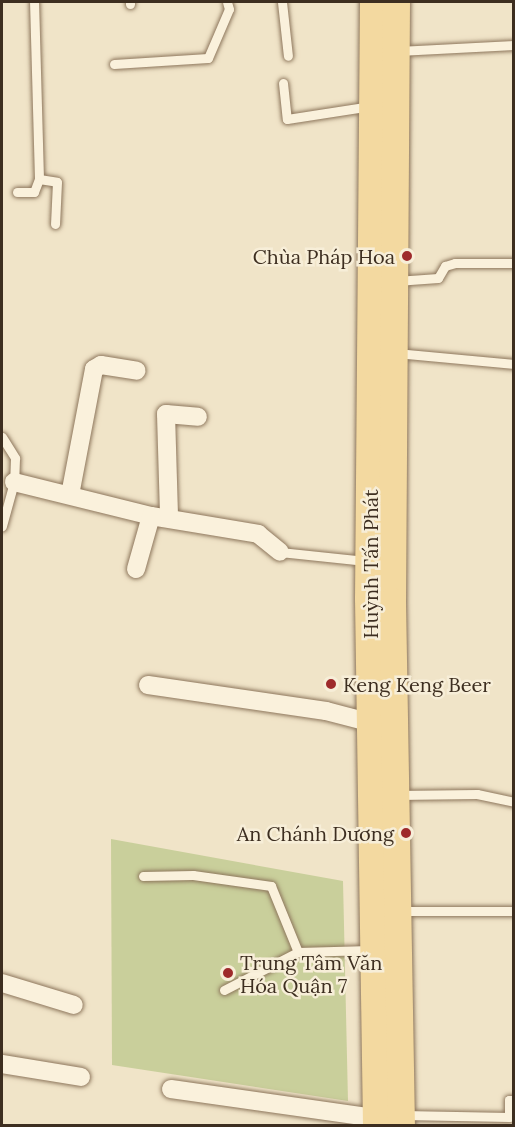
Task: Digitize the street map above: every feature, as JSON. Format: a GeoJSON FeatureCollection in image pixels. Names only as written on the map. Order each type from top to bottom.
{"type":"FeatureCollection","features":[{"type":"Feature","properties":{"kind":"main road","name":"Huỳnh Tấn Phát"},"geometry":{"type":"LineString","coordinates":[[374,2],[374,106],[392,601],[399,911],[388,1121]]}},
{"type":"Feature","properties":{"kind":"main road","name":"Huỳnh Tấn Phát"},"geometry":{"type":"LineString","coordinates":[[388,1121],[375,950],[368,561],[384,352],[396,281],[396,2]]}},
{"type":"Feature","properties":{"kind":"street"},"geometry":{"type":"LineString","coordinates":[[70,495],[94,369],[101,365],[136,371]]}},
{"type":"Feature","properties":{"kind":"street"},"geometry":{"type":"LineString","coordinates":[[136,569],[160,515],[166,414],[198,417]]}},
{"type":"Feature","properties":{"kind":"street"},"geometry":{"type":"LineString","coordinates":[[14,482],[160,515],[258,534],[280,552]]}},
{"type":"Feature","properties":{"kind":"street"},"geometry":{"type":"LineString","coordinates":[[148,685],[326,711],[372,723]]}},
{"type":"Feature","properties":{"kind":"street"},"geometry":{"type":"LineString","coordinates":[[2,983],[74,1005]]}},
{"type":"Feature","properties":{"kind":"street"},"geometry":{"type":"LineString","coordinates":[[2,1064],[81,1077]]}},
{"type":"Feature","properties":{"kind":"street"},"geometry":{"type":"LineString","coordinates":[[171,1089],[388,1121]]}},
{"type":"Feature","properties":{"kind":"lane"},"geometry":{"type":"LineString","coordinates":[[16,192],[34,192],[39,179],[34,2]]}},
{"type":"Feature","properties":{"kind":"lane"},"geometry":{"type":"LineString","coordinates":[[114,64],[208,58],[229,9],[227,2]]}},
{"type":"Feature","properties":{"kind":"lane"},"geometry":{"type":"LineString","coordinates":[[282,2],[288,56]]}},
{"type":"Feature","properties":{"kind":"lane"},"geometry":{"type":"LineString","coordinates":[[395,51],[513,45]]}},
{"type":"Feature","properties":{"kind":"lane"},"geometry":{"type":"LineString","coordinates":[[283,82],[287,119],[374,106]]}},
{"type":"Feature","properties":{"kind":"lane"},"geometry":{"type":"LineString","coordinates":[[39,179],[57,182],[54,224]]}},
{"type":"Feature","properties":{"kind":"lane"},"geometry":{"type":"LineString","coordinates":[[396,281],[438,278],[449,264],[513,263]]}},
{"type":"Feature","properties":{"kind":"lane"},"geometry":{"type":"LineString","coordinates":[[384,352],[513,364]]}},
{"type":"Feature","properties":{"kind":"lane"},"geometry":{"type":"LineString","coordinates":[[2,437],[15,458],[14,482],[2,526]]}},
{"type":"Feature","properties":{"kind":"lane"},"geometry":{"type":"LineString","coordinates":[[280,552],[368,561]]}},
{"type":"Feature","properties":{"kind":"lane"},"geometry":{"type":"LineString","coordinates":[[397,795],[477,794],[513,801]]}},
{"type":"Feature","properties":{"kind":"lane"},"geometry":{"type":"LineString","coordinates":[[143,876],[203,876],[271,886],[298,952]]}},
{"type":"Feature","properties":{"kind":"lane"},"geometry":{"type":"LineString","coordinates":[[399,911],[513,911]]}},
{"type":"Feature","properties":{"kind":"lane"},"geometry":{"type":"LineString","coordinates":[[224,990],[298,952],[375,950]]}},
{"type":"Feature","properties":{"kind":"lane"},"geometry":{"type":"LineString","coordinates":[[388,1121],[508,1121],[509,1100],[513,1100]]}},
{"type":"Feature","properties":{"kind":"green space","name":"Trung Tâm Văn Hóa Quận 7"},"geometry":{"type":"Polygon","coordinates":[[[111,839],[343,881],[348,1101],[112,1065],[111,839]]]}},
{"type":"Feature","properties":{"kind":"place","name":"Chùa Pháp Hoa"},"geometry":{"type":"Point","coordinates":[407,256]}},
{"type":"Feature","properties":{"kind":"place","name":"Keng Keng Beer"},"geometry":{"type":"Point","coordinates":[331,684]}},
{"type":"Feature","properties":{"kind":"place","name":"An Chánh Dương"},"geometry":{"type":"Point","coordinates":[406,833]}},
{"type":"Feature","properties":{"kind":"place","name":"Trung Tâm Văn Hóa Quận 7"},"geometry":{"type":"Point","coordinates":[228,973]}}]}
